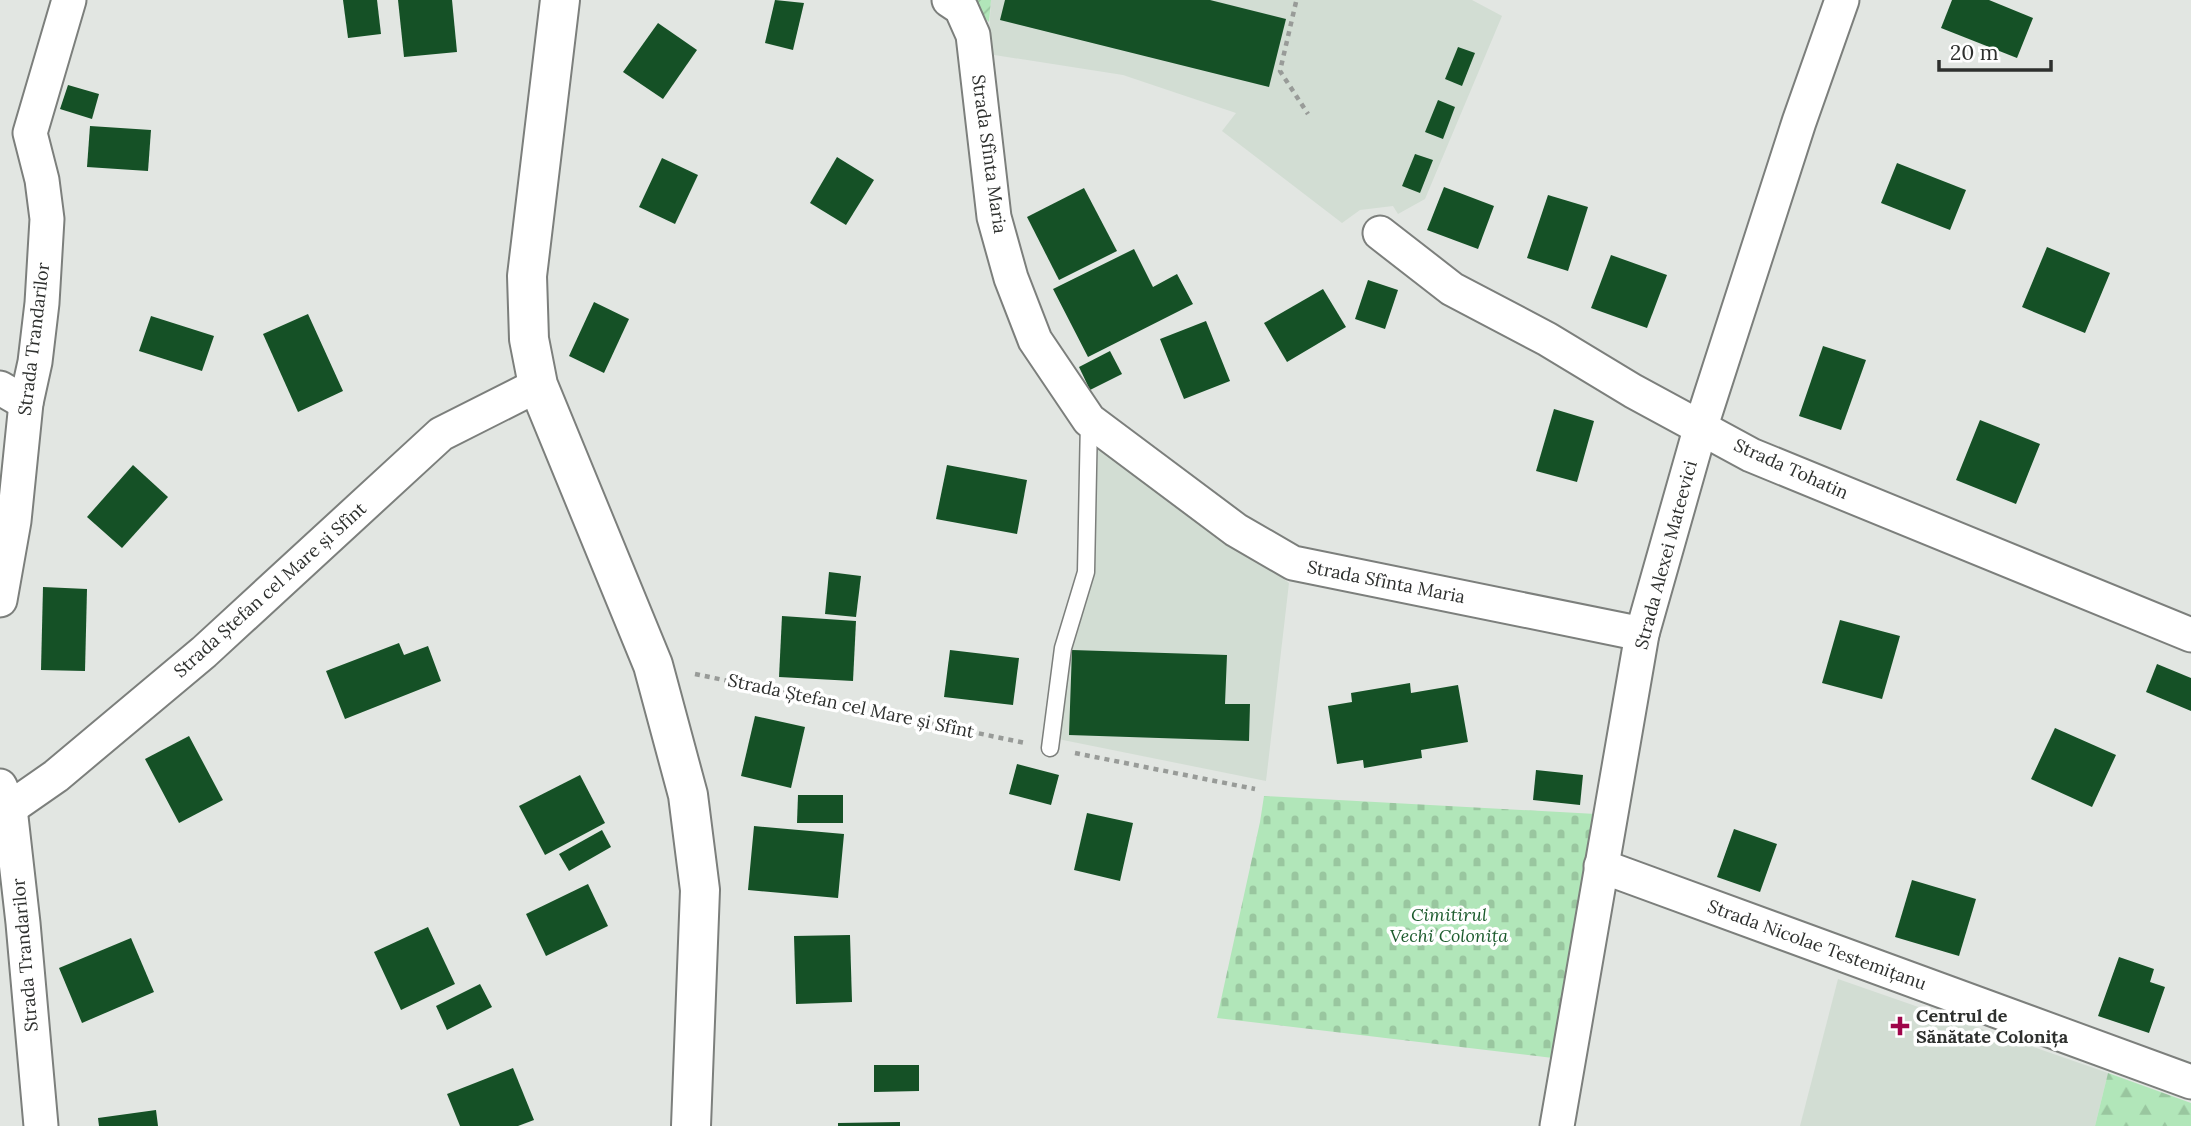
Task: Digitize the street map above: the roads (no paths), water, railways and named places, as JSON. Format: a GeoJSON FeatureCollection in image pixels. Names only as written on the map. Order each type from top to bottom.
{"type":"FeatureCollection","features":[{"type":"Feature","properties":{"kind":"street","name":"Strada Trandarilor"},"geometry":{"type":"LineString","coordinates":[[0,600],[14,521],[13,396],[35,362],[42,303],[47,219],[42,180],[30,133],[69,0]]}},
{"type":"Feature","properties":{"kind":"street"},"geometry":{"type":"LineString","coordinates":[[560,0],[527,276],[529,339],[538,385],[653,665],[688,795],[700,890],[691,1126]]}},
{"type":"Feature","properties":{"kind":"street","name":"Strada Sfînta Maria"},"geometry":{"type":"LineString","coordinates":[[949,0],[961,8],[974,35],[994,217],[1011,278],[1035,340],[1089,420],[1236,530],[1293,563],[1642,634]]}},
{"type":"Feature","properties":{"kind":"street","name":"Strada Alexei Mateevici"},"geometry":{"type":"LineString","coordinates":[[1557,1126],[1642,634],[1701,426],[1799,122],[1842,0]]}},
{"type":"Feature","properties":{"kind":"street","name":"Strada Tohatin"},"geometry":{"type":"LineString","coordinates":[[1380,233],[1452,289],[1547,339],[1633,391],[1751,455],[2191,635]]}},
{"type":"Feature","properties":{"kind":"street","name":"Strada Ștefan cel Mare și Sfînt"},"geometry":{"type":"LineString","coordinates":[[5,797],[57,776],[204,652],[441,433],[538,385]]}},
{"type":"Feature","properties":{"kind":"street","name":"Strada Trandarilor"},"geometry":{"type":"LineString","coordinates":[[5,797],[23,923],[41,1126]]}},
{"type":"Feature","properties":{"kind":"street","name":"Strada Nicolae Testemițanu"},"geometry":{"type":"LineString","coordinates":[[1601,866],[2191,1082]]}},
{"type":"Feature","properties":{"kind":"lane"},"geometry":{"type":"LineString","coordinates":[[1050,748],[1063,648],[1086,572],[1089,420]]}},
{"type":"Feature","properties":{"kind":"place","name":"Centrul de Sănătate Colonița"},"geometry":{"type":"Point","coordinates":[1900,1026]}},
{"type":"Feature","properties":{"kind":"park label","name":"Cimitirul Vechi Colonița"},"geometry":{"type":"Point","coordinates":[1449,925]}}]}
